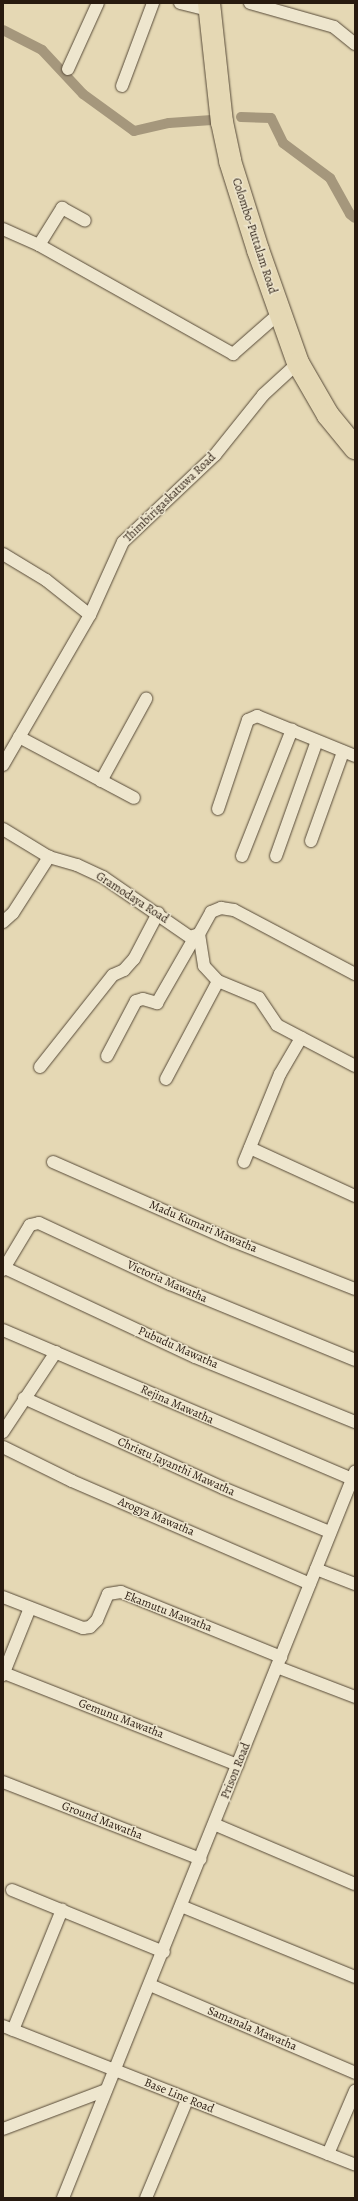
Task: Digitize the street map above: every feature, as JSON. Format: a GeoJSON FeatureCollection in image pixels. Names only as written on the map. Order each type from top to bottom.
{"type":"FeatureCollection","features":[{"type":"Feature","properties":{"kind":"highway","name":"Colombo-Puttalam Road"},"geometry":{"type":"LineString","coordinates":[[215,5],[235,137],[283,309],[302,359],[328,416],[355,448]]}},
{"type":"Feature","properties":{"kind":"highway","name":"Colombo-Puttalam Road"},"geometry":{"type":"LineString","coordinates":[[302,359],[336,410],[355,434]]}},
{"type":"Feature","properties":{"kind":"street"},"geometry":{"type":"LineString","coordinates":[[68,69],[98,3]]}},
{"type":"Feature","properties":{"kind":"street"},"geometry":{"type":"LineString","coordinates":[[122,86],[153,3]]}},
{"type":"Feature","properties":{"kind":"street"},"geometry":{"type":"LineString","coordinates":[[180,3],[215,5]]}},
{"type":"Feature","properties":{"kind":"street"},"geometry":{"type":"LineString","coordinates":[[250,3],[334,27],[355,44]]}},
{"type":"Feature","properties":{"kind":"street"},"geometry":{"type":"LineString","coordinates":[[39,245],[62,208],[85,221]]}},
{"type":"Feature","properties":{"kind":"street"},"geometry":{"type":"LineString","coordinates":[[3,229],[39,245],[233,354],[283,309]]}},
{"type":"Feature","properties":{"kind":"street","name":"Thimbirigaskatuwa Road"},"geometry":{"type":"LineString","coordinates":[[3,765],[90,615],[123,542],[214,455],[263,396],[302,359]]}},
{"type":"Feature","properties":{"kind":"street"},"geometry":{"type":"LineString","coordinates":[[3,554],[46,580],[90,615]]}},
{"type":"Feature","properties":{"kind":"street"},"geometry":{"type":"LineString","coordinates":[[101,781],[146,699]]}},
{"type":"Feature","properties":{"kind":"street"},"geometry":{"type":"LineString","coordinates":[[218,809],[248,720],[257,716],[355,756]]}},
{"type":"Feature","properties":{"kind":"street"},"geometry":{"type":"LineString","coordinates":[[242,856],[292,730]]}},
{"type":"Feature","properties":{"kind":"street"},"geometry":{"type":"LineString","coordinates":[[19,738],[134,798]]}},
{"type":"Feature","properties":{"kind":"street"},"geometry":{"type":"LineString","coordinates":[[276,856],[317,741]]}},
{"type":"Feature","properties":{"kind":"street"},"geometry":{"type":"LineString","coordinates":[[311,841],[343,752]]}},
{"type":"Feature","properties":{"kind":"street","name":"Gramodaya Road"},"geometry":{"type":"LineString","coordinates":[[3,829],[49,857],[77,865],[103,878],[158,912],[190,937],[197,936]]}},
{"type":"Feature","properties":{"kind":"street"},"geometry":{"type":"LineString","coordinates":[[3,922],[14,913],[49,857]]}},
{"type":"Feature","properties":{"kind":"street"},"geometry":{"type":"LineString","coordinates":[[107,1056],[136,1001],[143,999],[157,1003],[211,912],[221,908],[234,910],[355,974]]}},
{"type":"Feature","properties":{"kind":"street"},"geometry":{"type":"LineString","coordinates":[[40,1067],[113,975],[124,970],[134,959],[158,912]]}},
{"type":"Feature","properties":{"kind":"street"},"geometry":{"type":"LineString","coordinates":[[197,936],[204,966],[218,982],[259,998],[277,1025],[355,1066]]}},
{"type":"Feature","properties":{"kind":"street"},"geometry":{"type":"LineString","coordinates":[[166,1079],[218,982]]}},
{"type":"Feature","properties":{"kind":"street"},"geometry":{"type":"LineString","coordinates":[[244,1162],[280,1074],[302,1038]]}},
{"type":"Feature","properties":{"kind":"street"},"geometry":{"type":"LineString","coordinates":[[250,1148],[355,1196]]}},
{"type":"Feature","properties":{"kind":"street","name":"Madu Kumari Mawatha"},"geometry":{"type":"LineString","coordinates":[[53,1162],[233,1241],[355,1289]]}},
{"type":"Feature","properties":{"kind":"street","name":"Victoria Mawatha"},"geometry":{"type":"LineString","coordinates":[[4,1269],[30,1225],[39,1223],[170,1284],[355,1360]]}},
{"type":"Feature","properties":{"kind":"street","name":"Pubudu Mawatha"},"geometry":{"type":"LineString","coordinates":[[4,1269],[195,1357],[355,1422]]}},
{"type":"Feature","properties":{"kind":"street","name":"Rejina Mawatha"},"geometry":{"type":"LineString","coordinates":[[3,1330],[271,1446],[354,1475]]}},
{"type":"Feature","properties":{"kind":"street"},"geometry":{"type":"LineString","coordinates":[[3,1432],[24,1398],[56,1352]]}},
{"type":"Feature","properties":{"kind":"street","name":"Christu Jayanthi Mawatha"},"geometry":{"type":"LineString","coordinates":[[24,1398],[223,1488],[330,1532]]}},
{"type":"Feature","properties":{"kind":"street","name":"Arogya Mawatha"},"geometry":{"type":"LineString","coordinates":[[3,1447],[72,1481],[310,1584]]}},
{"type":"Feature","properties":{"kind":"street","name":"Prison Road"},"geometry":{"type":"LineString","coordinates":[[63,2198],[114,2068],[164,1952],[181,1906],[354,1475]]}},
{"type":"Feature","properties":{"kind":"street"},"geometry":{"type":"LineString","coordinates":[[316,1569],[355,1584]]}},
{"type":"Feature","properties":{"kind":"street","name":"Ekamutu Mawatha"},"geometry":{"type":"LineString","coordinates":[[3,1597],[83,1628],[90,1627],[97,1620],[108,1594],[121,1592],[279,1662]]}},
{"type":"Feature","properties":{"kind":"street"},"geometry":{"type":"LineString","coordinates":[[3,1674],[30,1608]]}},
{"type":"Feature","properties":{"kind":"street"},"geometry":{"type":"LineString","coordinates":[[279,1662],[355,1697]]}},
{"type":"Feature","properties":{"kind":"street","name":"Gemunu Mawatha"},"geometry":{"type":"LineString","coordinates":[[3,1674],[238,1765]]}},
{"type":"Feature","properties":{"kind":"street","name":"Ground Mawatha"},"geometry":{"type":"LineString","coordinates":[[3,1782],[200,1859]]}},
{"type":"Feature","properties":{"kind":"street"},"geometry":{"type":"LineString","coordinates":[[214,1824],[355,1884]]}},
{"type":"Feature","properties":{"kind":"street"},"geometry":{"type":"LineString","coordinates":[[12,1890],[164,1952]]}},
{"type":"Feature","properties":{"kind":"street"},"geometry":{"type":"LineString","coordinates":[[181,1906],[355,1977]]}},
{"type":"Feature","properties":{"kind":"street"},"geometry":{"type":"LineString","coordinates":[[8,2028],[62,1910]]}},
{"type":"Feature","properties":{"kind":"street","name":"Samanala Mawatha"},"geometry":{"type":"LineString","coordinates":[[150,1984],[355,2073]]}},
{"type":"Feature","properties":{"kind":"street","name":"Base Line Road"},"geometry":{"type":"LineString","coordinates":[[8,2028],[114,2068],[186,2100],[355,2165]]}},
{"type":"Feature","properties":{"kind":"street"},"geometry":{"type":"LineString","coordinates":[[3,2129],[106,2090]]}},
{"type":"Feature","properties":{"kind":"street"},"geometry":{"type":"LineString","coordinates":[[328,2154],[355,2091]]}},
{"type":"Feature","properties":{"kind":"street"},"geometry":{"type":"LineString","coordinates":[[146,2198],[186,2100]]}},
{"type":"Feature","properties":{"kind":"waterway"},"geometry":{"type":"LineString","coordinates":[[3,30],[42,50],[83,94],[134,131],[169,123],[212,120]]}},
{"type":"Feature","properties":{"kind":"waterway"},"geometry":{"type":"LineString","coordinates":[[241,117],[271,118],[283,143],[330,178],[350,214],[355,218]]}}]}
